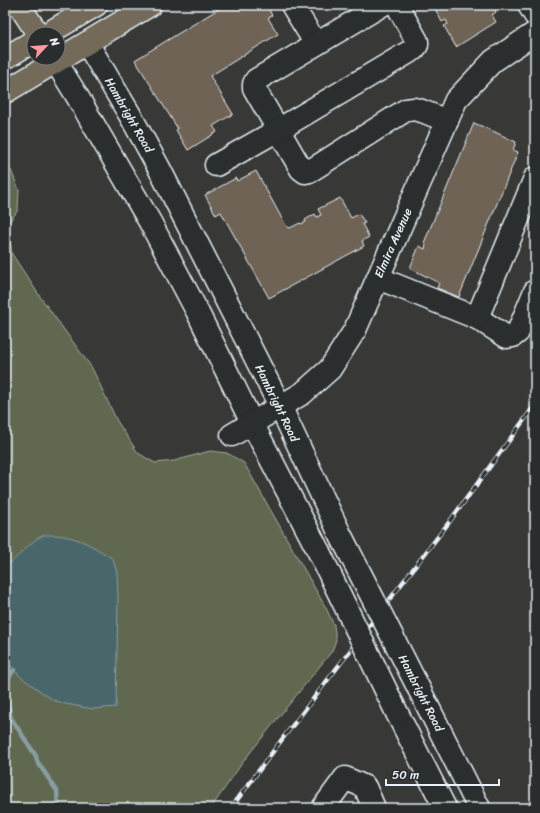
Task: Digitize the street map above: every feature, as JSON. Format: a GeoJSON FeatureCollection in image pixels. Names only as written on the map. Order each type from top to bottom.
{"type":"FeatureCollection","features":[{"type":"Feature","properties":{"kind":"main road"},"geometry":{"type":"LineString","coordinates":[[19,5],[33,26]]}},
{"type":"Feature","properties":{"kind":"main road"},"geometry":{"type":"LineString","coordinates":[[55,26],[68,12],[96,5]]}},
{"type":"Feature","properties":{"kind":"main road"},"geometry":{"type":"LineString","coordinates":[[66,54],[150,5]]}},
{"type":"Feature","properties":{"kind":"main road","name":"Hambright Road"},"geometry":{"type":"LineString","coordinates":[[68,12],[87,43]]}},
{"type":"Feature","properties":{"kind":"main road"},"geometry":{"type":"LineString","coordinates":[[5,58],[26,46]]}},
{"type":"Feature","properties":{"kind":"main road"},"geometry":{"type":"LineString","coordinates":[[5,92],[45,66]]}},
{"type":"Feature","properties":{"kind":"street"},"geometry":{"type":"LineString","coordinates":[[292,5],[316,44]]}},
{"type":"Feature","properties":{"kind":"street"},"geometry":{"type":"LineString","coordinates":[[382,5],[353,13],[316,44],[256,80],[254,88],[301,169],[305,172],[310,171],[406,110],[414,109],[447,120]]}},
{"type":"Feature","properties":{"kind":"street"},"geometry":{"type":"LineString","coordinates":[[216,165],[414,49],[417,45],[417,41],[397,5]]}},
{"type":"Feature","properties":{"kind":"street"},"geometry":{"type":"LineString","coordinates":[[529,5],[535,15]]}},
{"type":"Feature","properties":{"kind":"street","name":"Elmira Avenue"},"geometry":{"type":"LineString","coordinates":[[232,435],[302,393],[330,369],[355,330],[456,100],[493,61],[535,33]]}},
{"type":"Feature","properties":{"kind":"street","name":"Hambright Road"},"geometry":{"type":"LineString","coordinates":[[87,43],[130,115],[159,168],[280,406],[338,532],[479,808]]}},
{"type":"Feature","properties":{"kind":"street"},"geometry":{"type":"LineString","coordinates":[[58,66],[77,96],[150,222],[197,311],[252,423],[319,552],[445,808]]}},
{"type":"Feature","properties":{"kind":"street"},"geometry":{"type":"LineString","coordinates":[[478,318],[535,178]]}},
{"type":"Feature","properties":{"kind":"street"},"geometry":{"type":"LineString","coordinates":[[378,278],[478,318],[507,337],[513,336],[518,332],[535,291]]}},
{"type":"Feature","properties":{"kind":"street"},"geometry":{"type":"LineString","coordinates":[[323,808],[345,778],[365,787],[374,808]]}},
{"type":"Feature","properties":{"kind":"green space"},"geometry":{"type":"Polygon","coordinates":[[[5,167],[11,170],[19,190],[18,210],[8,224],[12,254],[41,298],[92,368],[117,421],[138,453],[155,463],[174,461],[210,451],[227,453],[244,463],[326,608],[334,625],[336,640],[332,651],[245,759],[211,808],[5,808],[5,167]]]}},
{"type":"Feature","properties":{"kind":"water"},"geometry":{"type":"Polygon","coordinates":[[[44,535],[56,535],[77,539],[96,548],[113,559],[117,573],[118,598],[116,707],[93,709],[53,700],[22,678],[14,670],[5,655],[5,572],[8,565],[36,539],[44,535]]]}},
{"type":"Feature","properties":{"kind":"building"},"geometry":{"type":"Polygon","coordinates":[[[225,5],[266,5],[272,15],[268,18],[278,34],[210,76],[233,114],[213,126],[217,132],[188,150],[176,130],[178,129],[135,60],[225,5]]]}},
{"type":"Feature","properties":{"kind":"building"},"geometry":{"type":"Polygon","coordinates":[[[433,5],[492,5],[496,12],[492,15],[496,22],[456,47],[444,26],[448,24],[446,20],[442,22],[433,5]]]}},
{"type":"Feature","properties":{"kind":"building"},"geometry":{"type":"Polygon","coordinates":[[[474,123],[516,142],[513,150],[518,152],[459,297],[437,288],[439,283],[410,268],[419,246],[425,249],[426,245],[424,243],[474,123]]]}},
{"type":"Feature","properties":{"kind":"building"},"geometry":{"type":"Polygon","coordinates":[[[256,171],[286,226],[290,228],[306,222],[305,220],[315,214],[317,217],[321,215],[318,209],[340,198],[351,218],[359,214],[365,223],[362,224],[369,237],[362,241],[364,246],[269,298],[221,212],[216,215],[205,195],[236,178],[237,181],[256,171]]]}},
{"type":"Feature","properties":{"kind":"waterway"},"geometry":{"type":"LineString","coordinates":[[5,683],[14,670]]}},
{"type":"Feature","properties":{"kind":"waterway"},"geometry":{"type":"LineString","coordinates":[[5,691],[11,718],[57,791],[58,808]]}},
{"type":"Feature","properties":{"kind":"railway"},"geometry":{"type":"LineString","coordinates":[[231,808],[450,521],[535,405]]}}]}
